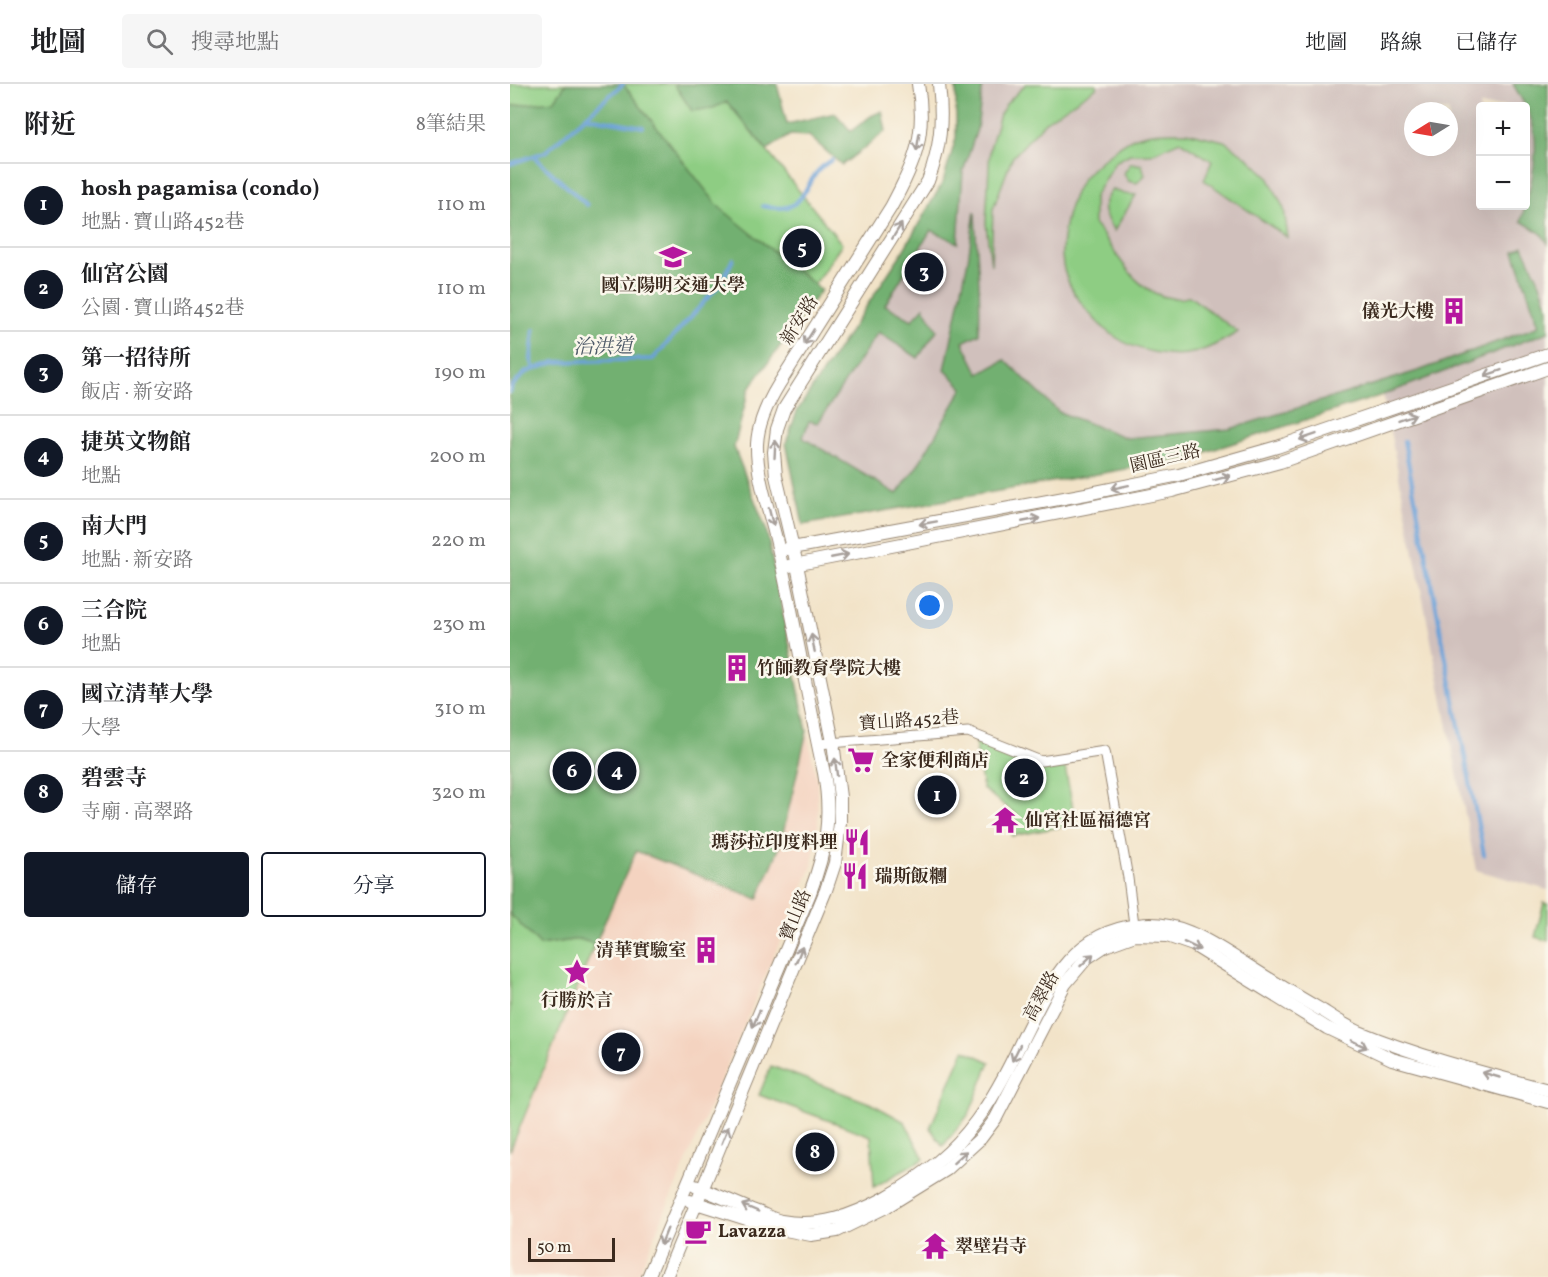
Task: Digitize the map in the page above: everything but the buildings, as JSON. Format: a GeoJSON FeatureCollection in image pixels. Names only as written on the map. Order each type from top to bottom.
{"type":"FeatureCollection","features":[{"type":"Feature","properties":{"kind":"street","name":"新安路"},"geometry":{"type":"LineString","coordinates":[[779,550],[758,456],[757,441],[761,421],[779,384],[907,178],[920,135],[922,105],[918,84]]}},
{"type":"Feature","properties":{"kind":"street","name":"新安路"},"geometry":{"type":"LineString","coordinates":[[793,547],[776,476],[774,452],[777,429],[784,409],[928,181],[937,156],[940,136],[942,117],[939,84]]}},
{"type":"Feature","properties":{"kind":"street","name":"園區三路"},"geometry":{"type":"LineString","coordinates":[[779,550],[1179,475],[1277,447],[1548,354]]}},
{"type":"Feature","properties":{"kind":"street","name":"園區三路"},"geometry":{"type":"LineString","coordinates":[[782,567],[1172,491],[1280,462],[1548,368]]}},
{"type":"Feature","properties":{"kind":"street","name":"寶山路"},"geometry":{"type":"LineString","coordinates":[[666,1277],[835,863],[840,824],[840,796],[833,742],[793,547]]}},
{"type":"Feature","properties":{"kind":"street","name":"寶山路"},"geometry":{"type":"LineString","coordinates":[[648,1277],[821,865],[829,800],[779,550]]}},
{"type":"Feature","properties":{"kind":"street","name":"寶山路452巷"},"geometry":{"type":"LineString","coordinates":[[818,744],[968,732],[1041,761],[1105,751],[1135,930]]}},
{"type":"Feature","properties":{"kind":"street","name":"高翠路"},"geometry":{"type":"LineString","coordinates":[[681,1197],[696,1204],[775,1228],[837,1231],[886,1207],[946,1170],[969,1149],[996,1118],[1065,984],[1087,958],[1135,930],[1171,925],[1203,937],[1356,1031],[1431,1057],[1548,1090]]}},
{"type":"Feature","properties":{"kind":"street","name":"高翠路"},"geometry":{"type":"LineString","coordinates":[[1135,930],[1167,936],[1193,945],[1327,1028],[1392,1059],[1548,1102]]}},
{"type":"Feature","properties":{"kind":"street","name":"高翠路"},"geometry":{"type":"LineString","coordinates":[[687,1183],[779,1221],[811,1229]]}},
{"type":"Feature","properties":{"kind":"shaded area"},"geometry":{"type":"Polygon","coordinates":[[[956,84],[1548,84],[1548,890],[1476,870],[1383,395],[1184,459],[803,525],[786,443],[797,411],[903,251],[943,182],[956,138],[956,84]]]}},
{"type":"Feature","properties":{"kind":"shaded area"},"geometry":{"type":"Polygon","coordinates":[[[766,529],[817,782],[818,824],[812,866],[637,1277],[510,1277],[510,589],[766,529]]]}},
{"type":"Feature","properties":{"kind":"green space","name":"國立陽明交通大學"},"geometry":{"type":"Polygon","coordinates":[[[510,84],[713,84],[842,244],[808,294],[510,427],[510,84]]]}},
{"type":"Feature","properties":{"kind":"green space"},"geometry":{"type":"Polygon","coordinates":[[[566,84],[623,84],[718,206],[821,290],[749,389],[734,447],[766,529],[807,731],[780,846],[758,899],[636,851],[595,944],[579,939],[540,945],[510,914],[510,106],[554,101],[566,84]]]}},
{"type":"Feature","properties":{"kind":"green space"},"geometry":{"type":"Polygon","coordinates":[[[674,84],[777,84],[787,124],[835,113],[851,131],[882,111],[886,131],[842,165],[809,136],[790,135],[767,150],[727,102],[713,108],[692,111],[674,84]]]}},
{"type":"Feature","properties":{"kind":"green space"},"geometry":{"type":"Polygon","coordinates":[[[956,84],[983,84],[977,129],[963,172],[958,243],[931,230],[885,305],[912,320],[924,307],[937,330],[918,358],[878,332],[818,423],[809,421],[803,438],[897,494],[918,465],[963,388],[945,370],[968,260],[975,211],[979,334],[963,342],[979,374],[1005,360],[1059,412],[1127,438],[1230,429],[1421,370],[1539,326],[1514,251],[1523,246],[1540,283],[1548,308],[1548,332],[1383,395],[1184,459],[803,525],[786,443],[797,411],[903,251],[943,182],[956,138],[956,84]]]}},
{"type":"Feature","properties":{"kind":"green space"},"geometry":{"type":"Polygon","coordinates":[[[1026,84],[1096,84],[1097,87],[1046,121],[1012,158],[993,209],[991,265],[986,223],[990,148],[1000,114],[1007,103],[1026,84]]]}},
{"type":"Feature","properties":{"kind":"green space"},"geometry":{"type":"Polygon","coordinates":[[[1513,84],[1548,84],[1548,244],[1542,234],[1521,221],[1524,210],[1530,210],[1530,185],[1535,153],[1530,102],[1523,102],[1513,84]]]}},
{"type":"Feature","properties":{"kind":"green space"},"geometry":{"type":"Polygon","coordinates":[[[1186,132],[1224,141],[1247,157],[1268,177],[1284,209],[1288,238],[1204,180],[1212,161],[1180,141],[1151,154],[1130,154],[1115,162],[1094,197],[1094,224],[1127,269],[1146,288],[1171,298],[1189,296],[1238,332],[1208,348],[1176,355],[1143,350],[1107,331],[1080,301],[1069,284],[1062,254],[1064,228],[1075,193],[1084,177],[1097,164],[1122,144],[1136,137],[1155,133],[1186,132]]]}},
{"type":"Feature","properties":{"kind":"green space"},"geometry":{"type":"Polygon","coordinates":[[[1131,163],[1142,165],[1145,175],[1137,183],[1128,181],[1124,173],[1131,163]]]}},
{"type":"Feature","properties":{"kind":"green space"},"geometry":{"type":"Polygon","coordinates":[[[1112,189],[1124,194],[1136,195],[1114,231],[1104,210],[1105,201],[1112,189]]]}},
{"type":"Feature","properties":{"kind":"green space"},"geometry":{"type":"Polygon","coordinates":[[[975,742],[1042,766],[1064,762],[1076,824],[1012,836],[1011,829],[1017,815],[983,789],[975,742]]]}},
{"type":"Feature","properties":{"kind":"green space"},"geometry":{"type":"Polygon","coordinates":[[[1544,903],[1548,904],[1548,941],[1535,937],[1544,903]]]}},
{"type":"Feature","properties":{"kind":"green space"},"geometry":{"type":"Polygon","coordinates":[[[510,914],[540,945],[580,939],[595,944],[510,1151],[510,914]]]}},
{"type":"Feature","properties":{"kind":"green space"},"geometry":{"type":"Polygon","coordinates":[[[964,1050],[990,1062],[969,1114],[943,1146],[930,1128],[964,1050]]]}},
{"type":"Feature","properties":{"kind":"green space"},"geometry":{"type":"Polygon","coordinates":[[[771,1066],[872,1104],[905,1122],[924,1159],[874,1187],[871,1136],[759,1095],[771,1066]]]}},
{"type":"Feature","properties":{"kind":"waterway","name":"治洪道"},"geometry":{"type":"LineString","coordinates":[[510,164],[545,152],[623,84]]}},
{"type":"Feature","properties":{"kind":"waterway","name":"治洪道"},"geometry":{"type":"LineString","coordinates":[[588,117],[643,127]]}},
{"type":"Feature","properties":{"kind":"waterway","name":"治洪道"},"geometry":{"type":"LineString","coordinates":[[533,156],[587,205]]}},
{"type":"Feature","properties":{"kind":"waterway"},"geometry":{"type":"LineString","coordinates":[[763,206],[779,208],[790,206],[798,201],[814,176],[832,160]]}},
{"type":"Feature","properties":{"kind":"waterway","name":"治洪道"},"geometry":{"type":"LineString","coordinates":[[510,392],[512,386],[526,372],[555,362],[653,359],[721,283],[733,259]]}},
{"type":"Feature","properties":{"kind":"waterway","name":"治洪道"},"geometry":{"type":"LineString","coordinates":[[534,330],[531,359],[534,369]]}},
{"type":"Feature","properties":{"kind":"waterway"},"geometry":{"type":"LineString","coordinates":[[1404,441],[1484,855]]}},
{"type":"Feature","properties":{"kind":"place","name":"南大門"},"geometry":{"type":"Point","coordinates":[802,248]}},
{"type":"Feature","properties":{"kind":"place","name":"國立陽明交通大學"},"geometry":{"type":"Point","coordinates":[673,257]}},
{"type":"Feature","properties":{"kind":"place","name":"第一招待所"},"geometry":{"type":"Point","coordinates":[924,272]}},
{"type":"Feature","properties":{"kind":"place","name":"儀光大樓"},"geometry":{"type":"Point","coordinates":[1454,311]}},
{"type":"Feature","properties":{"kind":"place","name":"竹師教育學院大樓"},"geometry":{"type":"Point","coordinates":[737,668]}},
{"type":"Feature","properties":{"kind":"place","name":"全家便利商店"},"geometry":{"type":"Point","coordinates":[861,760]}},
{"type":"Feature","properties":{"kind":"place","name":"三合院"},"geometry":{"type":"Point","coordinates":[572,771]}},
{"type":"Feature","properties":{"kind":"place","name":"捷英文物館"},"geometry":{"type":"Point","coordinates":[617,771]}},
{"type":"Feature","properties":{"kind":"place","name":"仙宮公園"},"geometry":{"type":"Point","coordinates":[1024,778]}},
{"type":"Feature","properties":{"kind":"place","name":"hosh pagamisa (condo)"},"geometry":{"type":"Point","coordinates":[937,795]}},
{"type":"Feature","properties":{"kind":"place","name":"仙宮社區福德宮"},"geometry":{"type":"Point","coordinates":[1005,820]}},
{"type":"Feature","properties":{"kind":"place","name":"瑪莎拉印度料理"},"geometry":{"type":"Point","coordinates":[857,842]}},
{"type":"Feature","properties":{"kind":"place","name":"瑞斯飯糰"},"geometry":{"type":"Point","coordinates":[855,876]}},
{"type":"Feature","properties":{"kind":"place","name":"清華實驗室"},"geometry":{"type":"Point","coordinates":[706,950]}},
{"type":"Feature","properties":{"kind":"place","name":"行勝於言"},"geometry":{"type":"Point","coordinates":[577,972]}},
{"type":"Feature","properties":{"kind":"place","name":"國立清華大學"},"geometry":{"type":"Point","coordinates":[621,1052]}},
{"type":"Feature","properties":{"kind":"place","name":"碧雲寺"},"geometry":{"type":"Point","coordinates":[815,1152]}},
{"type":"Feature","properties":{"kind":"place","name":"Lavazza"},"geometry":{"type":"Point","coordinates":[698,1231]}},
{"type":"Feature","properties":{"kind":"place","name":"翠壁岩寺"},"geometry":{"type":"Point","coordinates":[935,1246]}}]}
